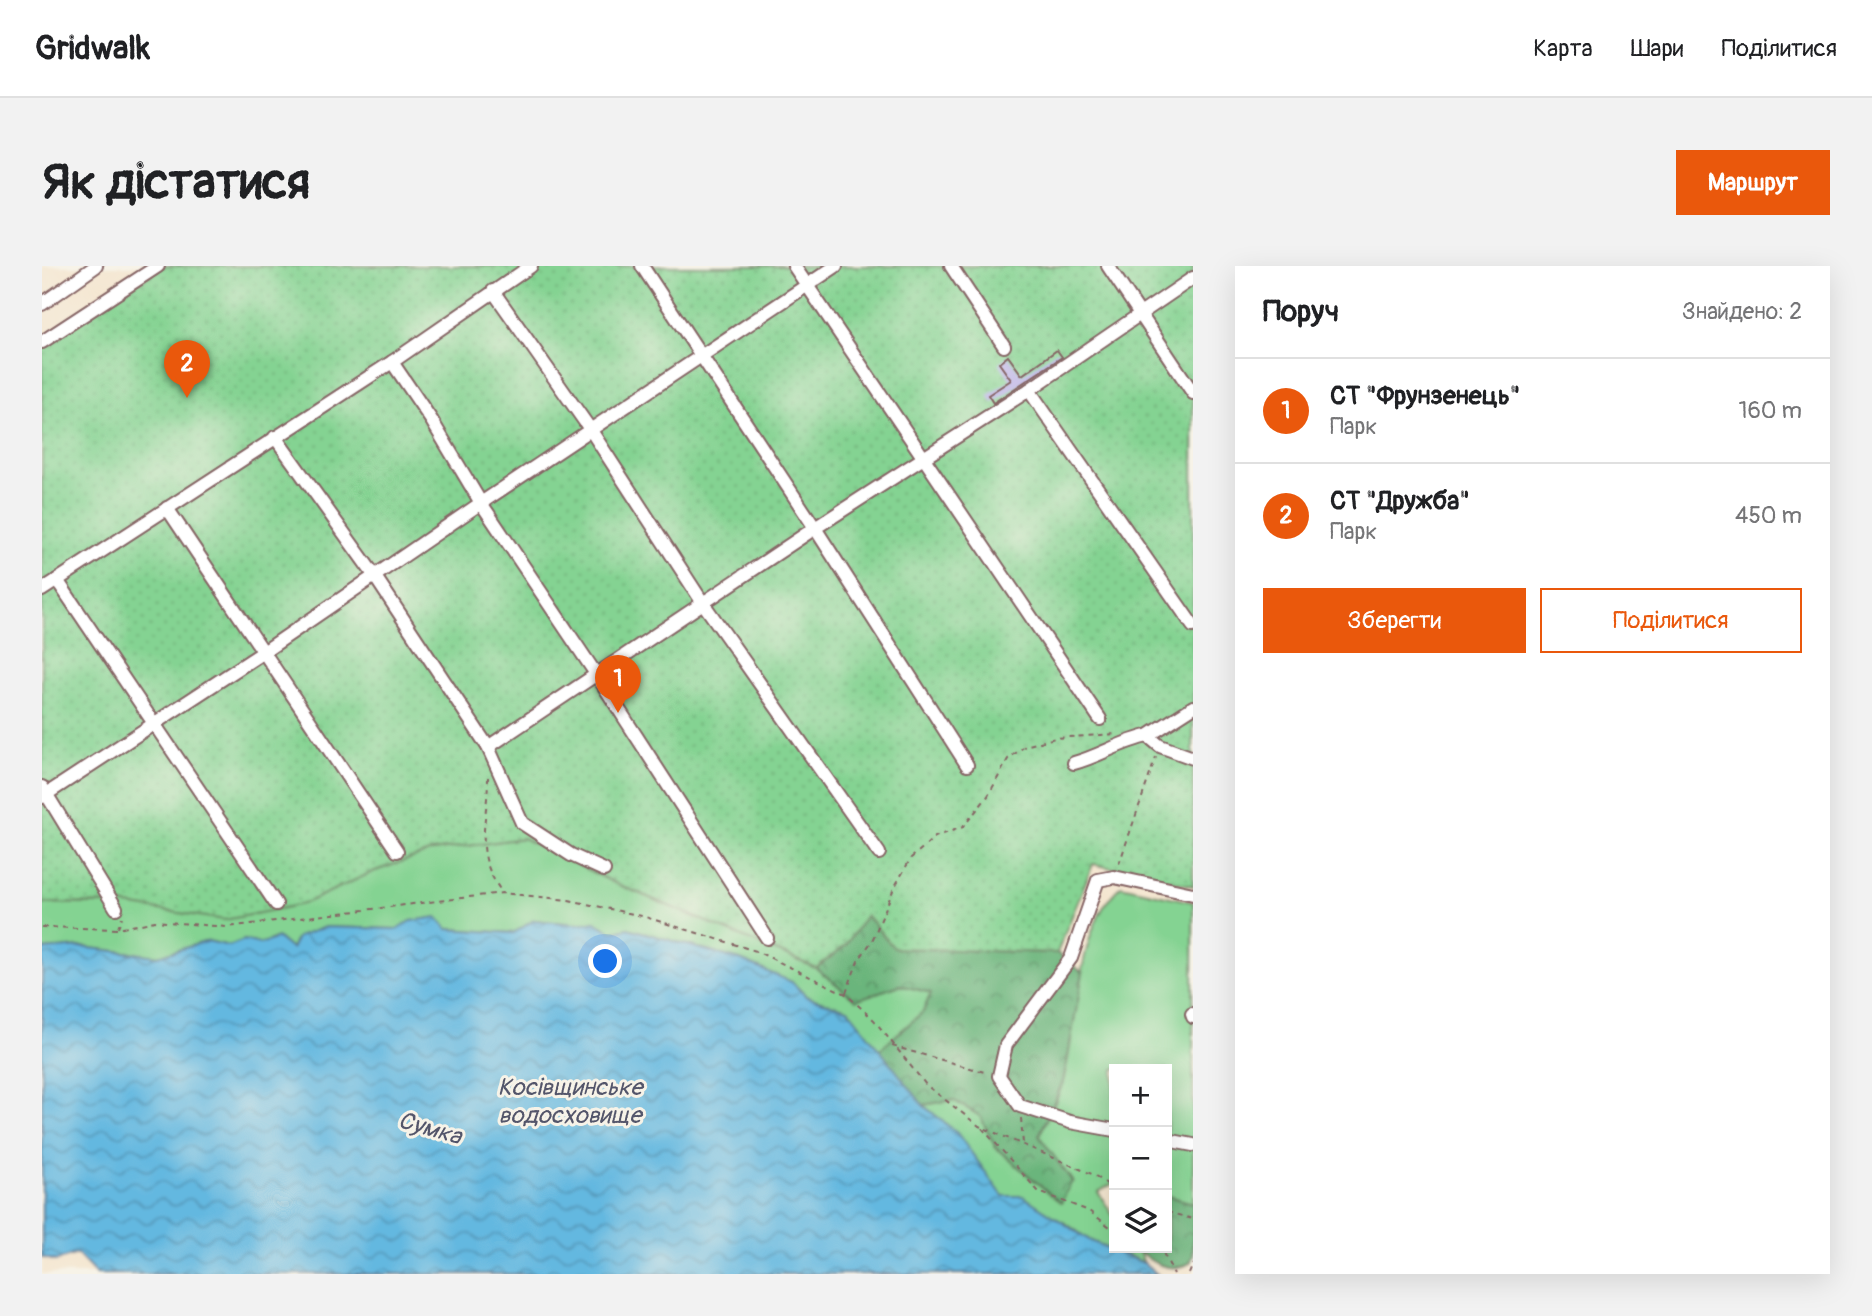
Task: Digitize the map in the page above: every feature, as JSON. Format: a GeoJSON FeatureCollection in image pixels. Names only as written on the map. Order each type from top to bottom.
{"type":"FeatureCollection","features":[{"type":"Feature","properties":{"kind":"street"},"geometry":{"type":"LineString","coordinates":[[42,304],[96,266]]}},
{"type":"Feature","properties":{"kind":"street"},"geometry":{"type":"LineString","coordinates":[[42,342],[158,266]]}},
{"type":"Feature","properties":{"kind":"street"},"geometry":{"type":"LineString","coordinates":[[42,590],[392,362],[531,266]]}},
{"type":"Feature","properties":{"kind":"street"},"geometry":{"type":"LineString","coordinates":[[642,266],[967,765]]}},
{"type":"Feature","properties":{"kind":"street"},"geometry":{"type":"LineString","coordinates":[[794,266],[921,458],[1100,719]]}},
{"type":"Feature","properties":{"kind":"street"},"geometry":{"type":"LineString","coordinates":[[116,908],[44,793],[265,651],[590,429],[836,266]]}},
{"type":"Feature","properties":{"kind":"street"},"geometry":{"type":"LineString","coordinates":[[951,266],[1004,346]]}},
{"type":"Feature","properties":{"kind":"street"},"geometry":{"type":"LineString","coordinates":[[1108,266],[1193,393]]}},
{"type":"Feature","properties":{"kind":"street"},"geometry":{"type":"LineString","coordinates":[[488,747],[921,458],[1029,390],[1193,278]]}},
{"type":"Feature","properties":{"kind":"street"},"geometry":{"type":"LineString","coordinates":[[493,291],[590,429],[703,603],[879,853]]}},
{"type":"Feature","properties":{"kind":"street"},"geometry":{"type":"LineString","coordinates":[[392,362],[432,421],[481,503],[596,674],[767,938]]}},
{"type":"Feature","properties":{"kind":"street"},"geometry":{"type":"LineString","coordinates":[[1029,390],[1193,626]]}},
{"type":"Feature","properties":{"kind":"street"},"geometry":{"type":"LineString","coordinates":[[275,437],[374,575],[488,747],[522,823],[570,855],[604,870]]}},
{"type":"Feature","properties":{"kind":"street"},"geometry":{"type":"LineString","coordinates":[[167,509],[397,851]]}},
{"type":"Feature","properties":{"kind":"street"},"geometry":{"type":"LineString","coordinates":[[57,580],[276,904]]}},
{"type":"Feature","properties":{"kind":"street"},"geometry":{"type":"LineString","coordinates":[[1074,763],[1101,756],[1129,740],[1148,736],[1193,707]]}},
{"type":"Feature","properties":{"kind":"street"},"geometry":{"type":"LineString","coordinates":[[1148,736],[1160,746],[1193,758]]}},
{"type":"Feature","properties":{"kind":"street"},"geometry":{"type":"LineString","coordinates":[[1109,1129],[1070,1122],[1020,1106],[999,1076],[1006,1045],[1071,958],[1093,888],[1098,880],[1114,877],[1193,894]]}},
{"type":"Feature","properties":{"kind":"street"},"geometry":{"type":"LineString","coordinates":[[1172,1141],[1193,1145]]}},
{"type":"Feature","properties":{"kind":"path"},"geometry":{"type":"LineString","coordinates":[[846,994],[858,961],[872,941],[894,888],[911,858],[935,837],[963,827],[988,796],[1009,760],[1025,746],[1055,738],[1122,734]]}},
{"type":"Feature","properties":{"kind":"path"},"geometry":{"type":"LineString","coordinates":[[1114,877],[1160,746]]}},
{"type":"Feature","properties":{"kind":"path"},"geometry":{"type":"LineString","coordinates":[[488,774],[488,801],[482,846],[491,877],[502,893]]}},
{"type":"Feature","properties":{"kind":"path"},"geometry":{"type":"LineString","coordinates":[[42,927],[118,929],[155,921],[227,927],[502,893],[569,900],[642,916],[756,951],[846,994],[874,1020],[892,1046],[926,1085],[979,1126],[1039,1192],[1089,1211],[1109,1226]]}},
{"type":"Feature","properties":{"kind":"path"},"geometry":{"type":"LineString","coordinates":[[892,1046],[999,1076]]}},
{"type":"Feature","properties":{"kind":"path"},"geometry":{"type":"LineString","coordinates":[[1020,1106],[1023,1144]]}},
{"type":"Feature","properties":{"kind":"path"},"geometry":{"type":"LineString","coordinates":[[979,1126],[1094,1175],[1109,1186]]}},
{"type":"Feature","properties":{"kind":"path"},"geometry":{"type":"LineString","coordinates":[[1172,1213],[1193,1219]]}},
{"type":"Feature","properties":{"kind":"path"},"geometry":{"type":"LineString","coordinates":[[1163,1253],[1174,1274]]}},
{"type":"Feature","properties":{"kind":"path"},"geometry":{"type":"LineString","coordinates":[[1189,1274],[1193,1264]]}},
{"type":"Feature","properties":{"kind":"green space"},"geometry":{"type":"Polygon","coordinates":[[[163,266],[1193,266],[1193,886],[1093,864],[1057,953],[894,948],[866,915],[845,946],[816,968],[617,884],[523,838],[432,851],[375,871],[303,904],[225,920],[120,904],[42,903],[42,345],[163,266]]]}},
{"type":"Feature","properties":{"kind":"green space"},"geometry":{"type":"Polygon","coordinates":[[[523,838],[617,884],[816,968],[856,999],[900,985],[932,993],[923,1012],[878,1051],[848,1009],[807,997],[792,982],[740,960],[628,928],[612,932],[595,922],[575,924],[534,920],[514,933],[448,929],[411,921],[397,929],[324,927],[291,949],[277,938],[260,944],[244,940],[229,946],[208,941],[158,956],[82,947],[42,950],[42,903],[120,904],[375,871],[432,851],[523,838]]]}},
{"type":"Feature","properties":{"kind":"green space"},"geometry":{"type":"Polygon","coordinates":[[[1121,886],[1193,902],[1193,1203],[1172,1197],[1172,1064],[1109,1064],[1109,1186],[1098,1192],[1109,1209],[1109,1248],[1091,1241],[1065,1223],[1003,1196],[923,1105],[953,1100],[980,1116],[996,1148],[1072,1181],[1039,1136],[1063,1081],[1086,951],[1094,926],[1106,904],[1121,886]]]}},
{"type":"Feature","properties":{"kind":"green space"},"geometry":{"type":"Polygon","coordinates":[[[866,915],[895,948],[1057,953],[1083,973],[1063,1082],[1039,1136],[1072,1181],[1061,1203],[996,1148],[980,1116],[953,1100],[923,1105],[878,1051],[923,1012],[931,993],[900,985],[856,1000],[816,968],[845,946],[866,915]]]}},
{"type":"Feature","properties":{"kind":"green space"},"geometry":{"type":"Polygon","coordinates":[[[1172,1197],[1193,1203],[1193,1255],[1190,1263],[1168,1267],[1142,1253],[1172,1253],[1172,1197]]]}},
{"type":"Feature","properties":{"kind":"green space"},"geometry":{"type":"Polygon","coordinates":[[[1120,1253],[1139,1253],[1144,1263],[1120,1253]]]}},
{"type":"Feature","properties":{"kind":"water","name":"Косівщинське водосховище"},"geometry":{"type":"Polygon","coordinates":[[[437,917],[448,929],[514,933],[534,920],[575,924],[595,922],[612,932],[628,928],[740,960],[792,982],[807,997],[848,1009],[923,1105],[957,1133],[1003,1196],[1023,1196],[1091,1241],[1109,1248],[1109,1253],[1120,1253],[1144,1263],[1157,1274],[96,1274],[77,1254],[55,1261],[42,1257],[42,950],[82,947],[158,956],[208,941],[229,946],[244,940],[260,944],[278,938],[291,949],[297,937],[325,927],[397,929],[411,921],[437,917]]]}},
{"type":"Feature","properties":{"kind":"building"},"geometry":{"type":"Polygon","coordinates":[[[1057,350],[1062,357],[993,403],[988,395],[1011,380],[999,363],[1008,356],[1022,375],[1057,350]]]}},
{"type":"Feature","properties":{"kind":"place","name":"СТ \"Дружба\""},"geometry":{"type":"Point","coordinates":[187,398]}},
{"type":"Feature","properties":{"kind":"place","name":"СТ \"Фрунзенець\""},"geometry":{"type":"Point","coordinates":[618,713]}},
{"type":"Feature","properties":{"kind":"water label","name":"Сумка"},"geometry":{"type":"Point","coordinates":[430,1128]}}]}
